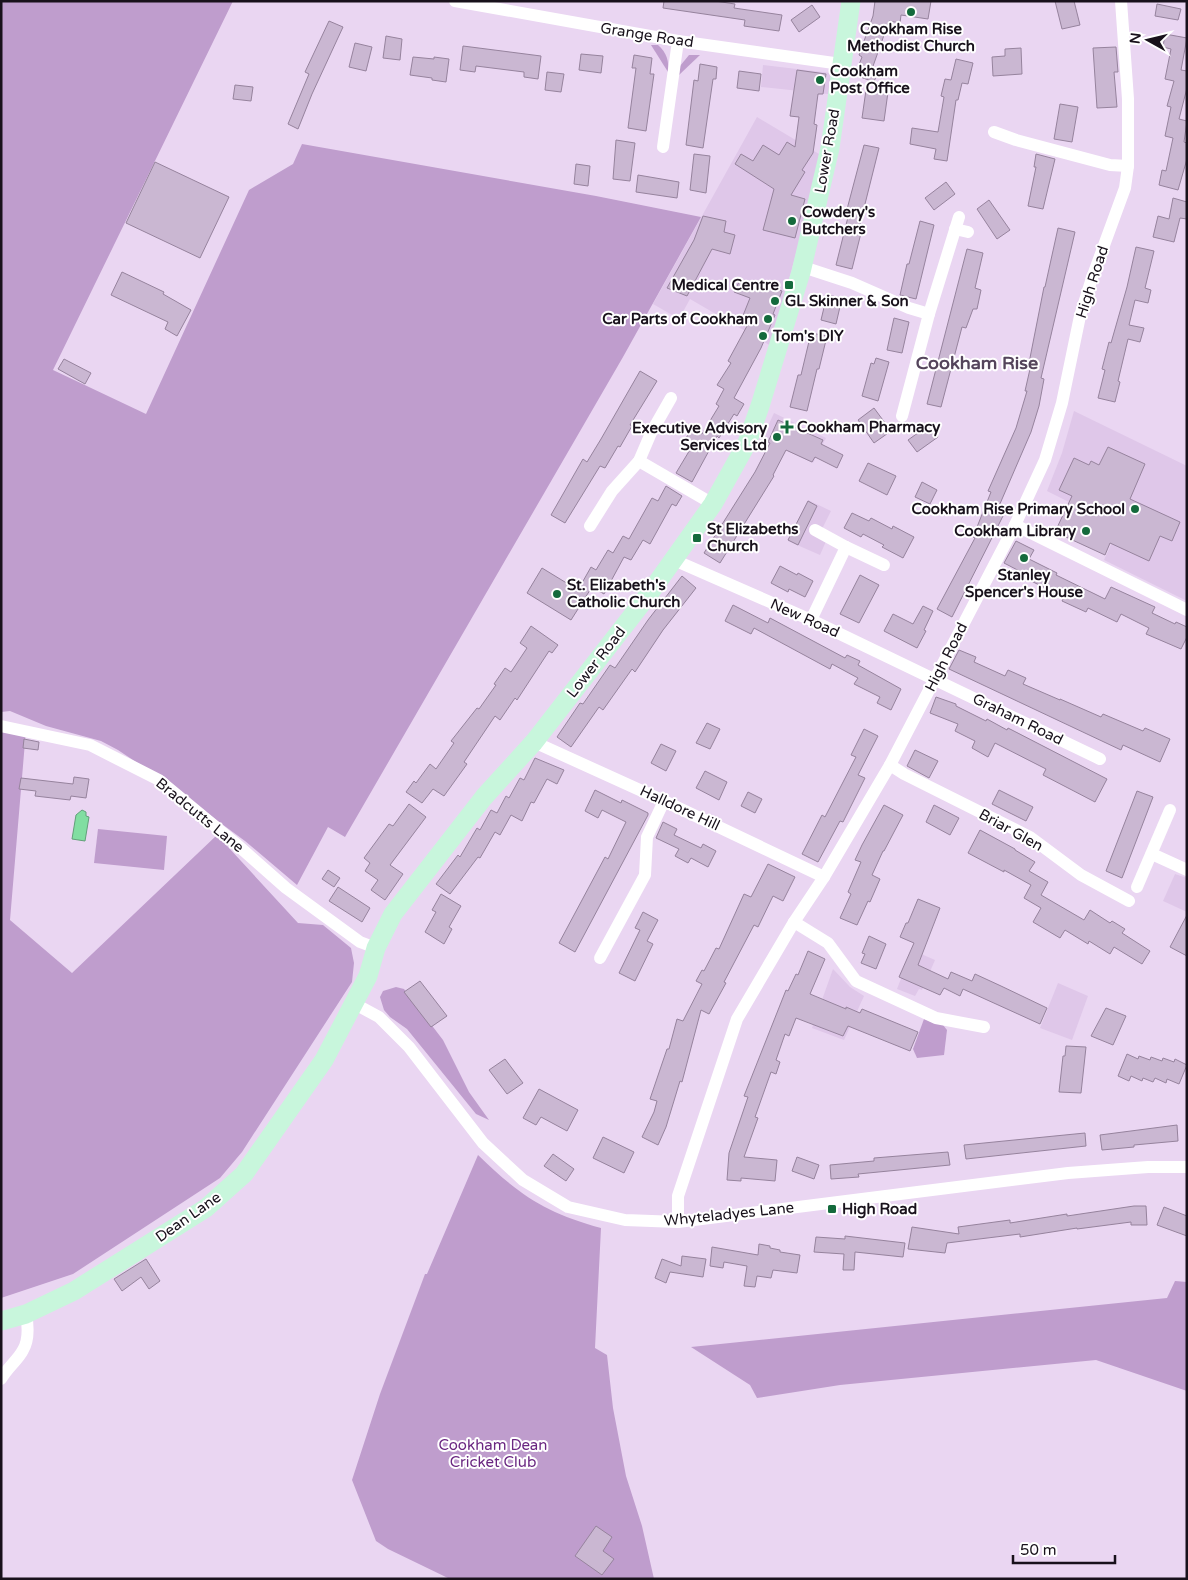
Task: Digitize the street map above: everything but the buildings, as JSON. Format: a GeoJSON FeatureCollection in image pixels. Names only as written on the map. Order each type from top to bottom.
{"type":"FeatureCollection","features":[{"type":"Feature","properties":{"kind":"street","name":"Grange Road"},"geometry":{"type":"LineString","coordinates":[[455,1],[489,5],[678,41],[841,64]]}},
{"type":"Feature","properties":{"kind":"street","name":"Lower Road"},"geometry":{"type":"LineString","coordinates":[[355,1004],[368,976],[376,948],[393,914],[484,797],[534,742],[674,560],[712,504],[747,443],[803,266],[830,148],[851,1]]}},
{"type":"Feature","properties":{"kind":"street","name":"High Road"},"geometry":{"type":"LineString","coordinates":[[678,1222],[678,1196],[737,1019],[794,922],[824,877],[890,764],[1015,525],[1045,460],[1062,403],[1080,316],[1125,188],[1128,166],[1128,99],[1121,1]]}},
{"type":"Feature","properties":{"kind":"street"},"geometry":{"type":"LineString","coordinates":[[663,147],[678,41]]}},
{"type":"Feature","properties":{"kind":"street"},"geometry":{"type":"LineString","coordinates":[[994,132],[1016,140],[1091,160],[1128,166]]}},
{"type":"Feature","properties":{"kind":"street"},"geometry":{"type":"LineString","coordinates":[[900,408],[957,223],[968,232]]}},
{"type":"Feature","properties":{"kind":"street"},"geometry":{"type":"LineString","coordinates":[[803,266],[852,283],[909,308],[929,314]]}},
{"type":"Feature","properties":{"kind":"street"},"geometry":{"type":"LineString","coordinates":[[590,526],[612,491],[639,461],[651,433],[671,398]]}},
{"type":"Feature","properties":{"kind":"street"},"geometry":{"type":"LineString","coordinates":[[639,461],[712,504]]}},
{"type":"Feature","properties":{"kind":"street"},"geometry":{"type":"LineString","coordinates":[[1015,525],[1187,610]]}},
{"type":"Feature","properties":{"kind":"street"},"geometry":{"type":"LineString","coordinates":[[815,530],[884,565]]}},
{"type":"Feature","properties":{"kind":"street"},"geometry":{"type":"LineString","coordinates":[[812,620],[846,547]]}},
{"type":"Feature","properties":{"kind":"street","name":"New Road"},"geometry":{"type":"LineString","coordinates":[[674,560],[812,620],[935,679]]}},
{"type":"Feature","properties":{"kind":"street","name":"Graham Road"},"geometry":{"type":"LineString","coordinates":[[935,679],[1100,759]]}},
{"type":"Feature","properties":{"kind":"street","name":"Bradcutts Lane"},"geometry":{"type":"LineString","coordinates":[[1,726],[90,745],[158,780],[234,842],[286,888],[360,942],[376,948]]}},
{"type":"Feature","properties":{"kind":"street","name":"Halldore Hill"},"geometry":{"type":"LineString","coordinates":[[534,742],[824,877]]}},
{"type":"Feature","properties":{"kind":"street","name":"Briar Glen"},"geometry":{"type":"LineString","coordinates":[[890,764],[904,774],[1030,837],[1082,875],[1129,901]]}},
{"type":"Feature","properties":{"kind":"street"},"geometry":{"type":"LineString","coordinates":[[600,958],[645,875],[647,837],[664,801]]}},
{"type":"Feature","properties":{"kind":"street"},"geometry":{"type":"LineString","coordinates":[[1138,886],[1170,810]]}},
{"type":"Feature","properties":{"kind":"street"},"geometry":{"type":"LineString","coordinates":[[1152,854],[1187,870]]}},
{"type":"Feature","properties":{"kind":"street"},"geometry":{"type":"LineString","coordinates":[[794,922],[828,943],[856,981],[936,1018],[984,1026]]}},
{"type":"Feature","properties":{"kind":"street","name":"Whyteladyes Lane"},"geometry":{"type":"LineString","coordinates":[[355,1004],[379,1017],[409,1047],[482,1143],[523,1180],[568,1207],[625,1220],[678,1222],[1068,1173],[1148,1167],[1187,1167]]}},
{"type":"Feature","properties":{"kind":"street","name":"Dean Lane"},"geometry":{"type":"LineString","coordinates":[[1,1321],[26,1314],[74,1292],[206,1208],[244,1174],[324,1060],[355,1004]]}},
{"type":"Feature","properties":{"kind":"street"},"geometry":{"type":"LineString","coordinates":[[1,1379],[6,1370],[24,1349],[28,1327],[26,1314]]}},
{"type":"Feature","properties":{"kind":"shaded area"},"geometry":{"type":"Polygon","coordinates":[[[763,65],[831,73],[828,94],[761,87],[763,65]]]}},
{"type":"Feature","properties":{"kind":"shaded area"},"geometry":{"type":"Polygon","coordinates":[[[757,117],[819,154],[811,198],[771,346],[690,299],[679,319],[653,304],[757,117]]]}},
{"type":"Feature","properties":{"kind":"shaded area","name":"Cookham Rise Primary School"},"geometry":{"type":"Polygon","coordinates":[[[1074,411],[1187,466],[1187,601],[1104,560],[1119,527],[1047,491],[1062,453],[1074,411]]]}},
{"type":"Feature","properties":{"kind":"shaded area"},"geometry":{"type":"Polygon","coordinates":[[[774,413],[826,438],[813,463],[762,439],[774,413]]]}},
{"type":"Feature","properties":{"kind":"shaded area"},"geometry":{"type":"Polygon","coordinates":[[[808,500],[831,511],[822,529],[830,532],[820,555],[788,541],[808,500]]]}},
{"type":"Feature","properties":{"kind":"shaded area"},"geometry":{"type":"Polygon","coordinates":[[[82,810],[89,817],[85,841],[72,839],[76,815],[82,810]]]}},
{"type":"Feature","properties":{"kind":"shaded area"},"geometry":{"type":"Polygon","coordinates":[[[1175,874],[1187,878],[1187,912],[1163,901],[1175,874]]]}},
{"type":"Feature","properties":{"kind":"shaded area"},"geometry":{"type":"Polygon","coordinates":[[[912,950],[935,960],[922,990],[919,989],[915,996],[897,989],[912,950]]]}},
{"type":"Feature","properties":{"kind":"shaded area"},"geometry":{"type":"Polygon","coordinates":[[[833,969],[850,987],[864,996],[844,1040],[812,1028],[833,969]]]}},
{"type":"Feature","properties":{"kind":"shaded area"},"geometry":{"type":"Polygon","coordinates":[[[1058,983],[1088,996],[1072,1040],[1040,1028],[1058,983]]]}},
{"type":"Feature","properties":{"kind":"green space"},"geometry":{"type":"Polygon","coordinates":[[[1,1],[233,1],[53,370],[146,414],[249,190],[293,164],[302,144],[596,196],[701,217],[623,357],[345,837],[328,827],[297,885],[245,841],[118,750],[101,741],[46,726],[10,711],[1,712],[1,1]]]}},
{"type":"Feature","properties":{"kind":"green space"},"geometry":{"type":"Polygon","coordinates":[[[651,45],[658,45],[664,51],[668,61],[668,72],[651,45]]]}},
{"type":"Feature","properties":{"kind":"green space"},"geometry":{"type":"Polygon","coordinates":[[[689,55],[700,55],[679,75],[680,66],[689,55]]]}},
{"type":"Feature","properties":{"kind":"green space"},"geometry":{"type":"Polygon","coordinates":[[[1,727],[26,730],[10,920],[72,973],[217,835],[298,923],[323,925],[351,948],[354,963],[352,982],[242,1152],[220,1178],[73,1274],[1,1298],[1,727]]]}},
{"type":"Feature","properties":{"kind":"green space"},"geometry":{"type":"Polygon","coordinates":[[[98,829],[167,836],[164,870],[94,863],[98,829]]]}},
{"type":"Feature","properties":{"kind":"green space"},"geometry":{"type":"Polygon","coordinates":[[[396,987],[404,989],[443,1040],[469,1092],[489,1120],[476,1114],[407,1029],[390,1017],[384,1010],[380,997],[383,991],[396,987]]]}},
{"type":"Feature","properties":{"kind":"green space"},"geometry":{"type":"Polygon","coordinates":[[[924,1019],[943,1025],[947,1030],[944,1055],[917,1058],[913,1049],[924,1019]]]}},
{"type":"Feature","properties":{"kind":"green space","name":"Cookham Dean Cricket Club"},"geometry":{"type":"Polygon","coordinates":[[[478,1155],[520,1192],[534,1201],[564,1216],[601,1228],[595,1348],[607,1355],[613,1408],[626,1476],[642,1526],[654,1579],[450,1579],[388,1549],[376,1541],[352,1480],[380,1394],[425,1274],[427,1274],[478,1155]]]}},
{"type":"Feature","properties":{"kind":"green space"},"geometry":{"type":"Polygon","coordinates":[[[1175,1281],[1187,1282],[1187,1391],[1096,1360],[840,1385],[757,1398],[750,1385],[691,1347],[1167,1298],[1175,1281]]]}},
{"type":"Feature","properties":{"kind":"place","name":"Cookham Rise Methodist Church"},"geometry":{"type":"Point","coordinates":[911,12]}},
{"type":"Feature","properties":{"kind":"place","name":"Cookham Post Office"},"geometry":{"type":"Point","coordinates":[820,80]}},
{"type":"Feature","properties":{"kind":"place","name":"Cowdery's Butchers"},"geometry":{"type":"Point","coordinates":[792,221]}},
{"type":"Feature","properties":{"kind":"place","name":"Medical Centre"},"geometry":{"type":"Point","coordinates":[789,285]}},
{"type":"Feature","properties":{"kind":"place","name":"GL Skinner & Son"},"geometry":{"type":"Point","coordinates":[775,301]}},
{"type":"Feature","properties":{"kind":"place","name":"Car Parts of Cookham"},"geometry":{"type":"Point","coordinates":[768,319]}},
{"type":"Feature","properties":{"kind":"place","name":"Tom's DIY"},"geometry":{"type":"Point","coordinates":[763,336]}},
{"type":"Feature","properties":{"kind":"place","name":"Cookham Pharmacy"},"geometry":{"type":"Point","coordinates":[787,427]}},
{"type":"Feature","properties":{"kind":"place","name":"Executive Advisory Services Ltd"},"geometry":{"type":"Point","coordinates":[777,437]}},
{"type":"Feature","properties":{"kind":"place","name":"Cookham Rise Primary School"},"geometry":{"type":"Point","coordinates":[1135,509]}},
{"type":"Feature","properties":{"kind":"place","name":"Cookham Library"},"geometry":{"type":"Point","coordinates":[1086,531]}},
{"type":"Feature","properties":{"kind":"place","name":"St Elizabeths Church"},"geometry":{"type":"Point","coordinates":[697,538]}},
{"type":"Feature","properties":{"kind":"place","name":"Stanley Spencer's House"},"geometry":{"type":"Point","coordinates":[1024,558]}},
{"type":"Feature","properties":{"kind":"place","name":"St. Elizabeth's Catholic Church"},"geometry":{"type":"Point","coordinates":[557,594]}},
{"type":"Feature","properties":{"kind":"place","name":"High Road"},"geometry":{"type":"Point","coordinates":[832,1209]}},
{"type":"Feature","properties":{"kind":"district","name":"Cookham Rise"},"geometry":{"type":"Point","coordinates":[977,363]}}]}
